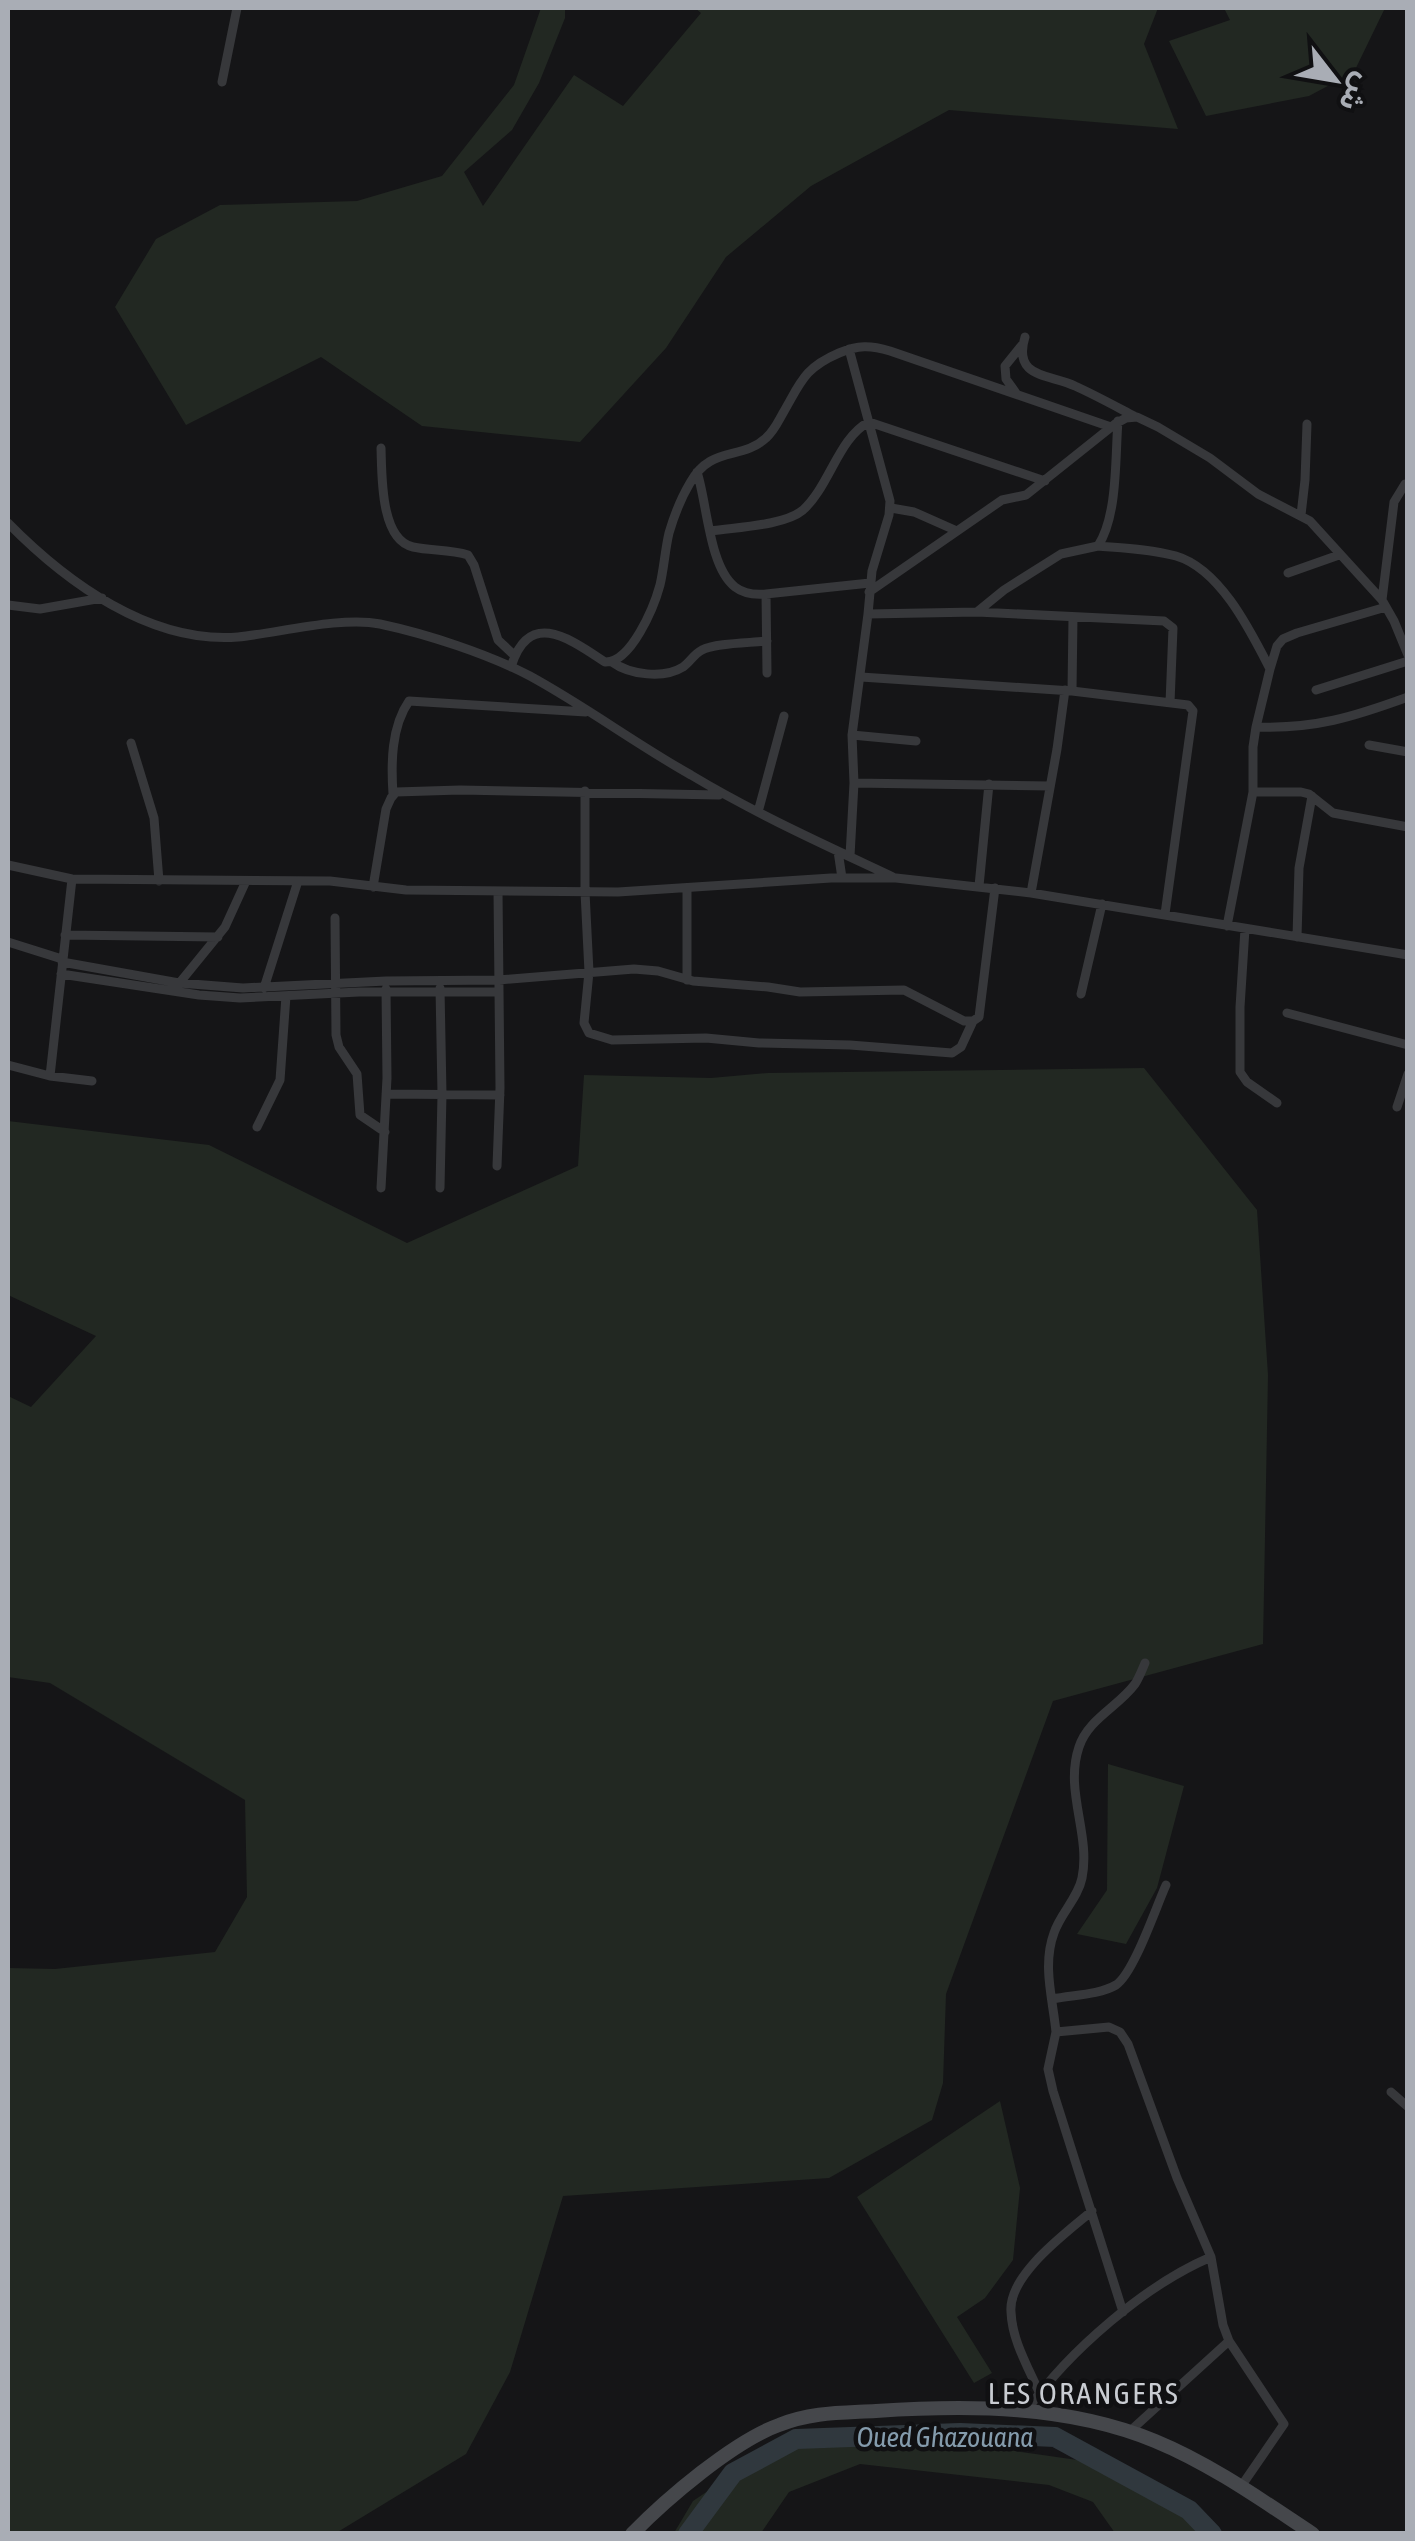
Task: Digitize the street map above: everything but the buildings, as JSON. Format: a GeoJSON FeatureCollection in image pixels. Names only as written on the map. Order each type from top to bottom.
{"type":"FeatureCollection","features":[{"type":"Feature","properties":{"kind":"main road"},"geometry":{"type":"LineString","coordinates":[[632,2534],[742,2444],[774,2426],[811,2414],[910,2409],[1027,2410],[1129,2432],[1189,2457],[1313,2534]]}},
{"type":"Feature","properties":{"kind":"street"},"geometry":{"type":"LineString","coordinates":[[222,82],[236,8]]}},
{"type":"Feature","properties":{"kind":"street"},"geometry":{"type":"LineString","coordinates":[[1017,394],[1006,378],[1005,366],[1024,341],[1026,365],[1034,372],[1070,383],[1158,427],[1210,458],[1267,500],[1310,521],[1384,604],[1408,658],[1316,690]]}},
{"type":"Feature","properties":{"kind":"street"},"geometry":{"type":"LineString","coordinates":[[511,668],[525,640],[535,635],[564,636],[605,662],[612,662],[628,648],[650,610],[674,518],[697,472],[718,456],[764,440],[808,371],[849,348],[870,346],[890,351],[1114,424]]}},
{"type":"Feature","properties":{"kind":"street"},"geometry":{"type":"LineString","coordinates":[[849,348],[891,508],[876,553],[852,735],[850,856]]}},
{"type":"Feature","properties":{"kind":"street"},"geometry":{"type":"LineString","coordinates":[[697,472],[720,564],[729,581],[741,590],[766,594],[870,588],[1002,500],[1026,495],[1114,424],[1137,417]]}},
{"type":"Feature","properties":{"kind":"street"},"geometry":{"type":"LineString","coordinates":[[711,531],[786,519],[802,510],[858,428],[869,422],[1044,481]]}},
{"type":"Feature","properties":{"kind":"street"},"geometry":{"type":"LineString","coordinates":[[1098,546],[1108,523],[1114,482],[1114,424]]}},
{"type":"Feature","properties":{"kind":"street"},"geometry":{"type":"LineString","coordinates":[[1301,515],[1307,424]]}},
{"type":"Feature","properties":{"kind":"street"},"geometry":{"type":"LineString","coordinates":[[381,448],[385,503],[399,540],[412,547],[468,555],[498,640],[514,656]]}},
{"type":"Feature","properties":{"kind":"street"},"geometry":{"type":"LineString","coordinates":[[1384,604],[1394,502],[1408,484]]}},
{"type":"Feature","properties":{"kind":"street"},"geometry":{"type":"LineString","coordinates":[[891,508],[914,512],[957,531]]}},
{"type":"Feature","properties":{"kind":"street"},"geometry":{"type":"LineString","coordinates":[[8,523],[86,589],[150,624],[196,635],[236,637],[371,622],[412,632],[511,668],[724,795],[896,878]]}},
{"type":"Feature","properties":{"kind":"street"},"geometry":{"type":"LineString","coordinates":[[977,612],[1061,554],[1098,546],[1179,557],[1211,578],[1229,599],[1270,669]]}},
{"type":"Feature","properties":{"kind":"street"},"geometry":{"type":"LineString","coordinates":[[1288,572],[1339,555]]}},
{"type":"Feature","properties":{"kind":"street"},"geometry":{"type":"LineString","coordinates":[[766,594],[767,672]]}},
{"type":"Feature","properties":{"kind":"street"},"geometry":{"type":"LineString","coordinates":[[8,605],[40,608],[102,598]]}},
{"type":"Feature","properties":{"kind":"street"},"geometry":{"type":"LineString","coordinates":[[1227,926],[1254,792],[1256,727],[1278,646],[1282,640],[1384,604]]}},
{"type":"Feature","properties":{"kind":"street"},"geometry":{"type":"LineString","coordinates":[[868,614],[977,612],[1164,621],[1173,628],[1170,703]]}},
{"type":"Feature","properties":{"kind":"street"},"geometry":{"type":"LineString","coordinates":[[1031,893],[1069,691],[1073,617]]}},
{"type":"Feature","properties":{"kind":"street"},"geometry":{"type":"LineString","coordinates":[[612,662],[636,672],[664,673],[683,666],[703,649],[766,642]]}},
{"type":"Feature","properties":{"kind":"street"},"geometry":{"type":"LineString","coordinates":[[860,677],[1069,691],[1188,705],[1193,711],[1165,914]]}},
{"type":"Feature","properties":{"kind":"street"},"geometry":{"type":"LineString","coordinates":[[1256,727],[1327,723],[1408,697]]}},
{"type":"Feature","properties":{"kind":"street"},"geometry":{"type":"LineString","coordinates":[[552,711],[569,700]]}},
{"type":"Feature","properties":{"kind":"street"},"geometry":{"type":"LineString","coordinates":[[373,887],[386,809],[393,794],[397,729],[409,701],[588,712]]}},
{"type":"Feature","properties":{"kind":"street"},"geometry":{"type":"LineString","coordinates":[[758,812],[784,716]]}},
{"type":"Feature","properties":{"kind":"street"},"geometry":{"type":"LineString","coordinates":[[852,735],[916,741]]}},
{"type":"Feature","properties":{"kind":"street"},"geometry":{"type":"LineString","coordinates":[[131,743],[154,818],[159,881]]}},
{"type":"Feature","properties":{"kind":"street"},"geometry":{"type":"LineString","coordinates":[[1369,745],[1408,752]]}},
{"type":"Feature","properties":{"kind":"street"},"geometry":{"type":"LineString","coordinates":[[854,782],[1050,786]]}},
{"type":"Feature","properties":{"kind":"street"},"geometry":{"type":"LineString","coordinates":[[979,886],[990,784]]}},
{"type":"Feature","properties":{"kind":"street"},"geometry":{"type":"LineString","coordinates":[[393,794],[420,790],[724,795]]}},
{"type":"Feature","properties":{"kind":"street"},"geometry":{"type":"LineString","coordinates":[[585,792],[589,972],[584,1023],[590,1034],[612,1040],[706,1038],[758,1044],[952,1052],[961,1046],[979,1017],[995,888]]}},
{"type":"Feature","properties":{"kind":"street"},"geometry":{"type":"LineString","coordinates":[[1254,792],[1301,792],[1333,813],[1408,827]]}},
{"type":"Feature","properties":{"kind":"street"},"geometry":{"type":"LineString","coordinates":[[1298,937],[1299,868],[1312,796]]}},
{"type":"Feature","properties":{"kind":"street"},"geometry":{"type":"LineString","coordinates":[[838,851],[842,878]]}},
{"type":"Feature","properties":{"kind":"street"},"geometry":{"type":"LineString","coordinates":[[8,865],[72,879],[330,881],[406,890],[585,892],[896,878],[1031,893],[1408,954]]}},
{"type":"Feature","properties":{"kind":"street"},"geometry":{"type":"LineString","coordinates":[[50,1076],[72,879]]}},
{"type":"Feature","properties":{"kind":"street"},"geometry":{"type":"LineString","coordinates":[[176,987],[218,937],[246,881]]}},
{"type":"Feature","properties":{"kind":"street"},"geometry":{"type":"LineString","coordinates":[[261,998],[298,881]]}},
{"type":"Feature","properties":{"kind":"street"},"geometry":{"type":"LineString","coordinates":[[687,888],[687,980]]}},
{"type":"Feature","properties":{"kind":"street"},"geometry":{"type":"LineString","coordinates":[[497,1166],[498,891]]}},
{"type":"Feature","properties":{"kind":"street"},"geometry":{"type":"LineString","coordinates":[[1081,994],[1102,904]]}},
{"type":"Feature","properties":{"kind":"street"},"geometry":{"type":"LineString","coordinates":[[336,918],[336,1040],[357,1074],[359,1112],[384,1132]]}},
{"type":"Feature","properties":{"kind":"street"},"geometry":{"type":"LineString","coordinates":[[1246,929],[1240,1072],[1247,1082],[1276,1103]]}},
{"type":"Feature","properties":{"kind":"street"},"geometry":{"type":"LineString","coordinates":[[65,935],[218,937]]}},
{"type":"Feature","properties":{"kind":"street"},"geometry":{"type":"LineString","coordinates":[[8,942],[62,965],[210,996],[261,998],[336,988]]}},
{"type":"Feature","properties":{"kind":"street"},"geometry":{"type":"LineString","coordinates":[[440,986],[634,969],[687,980],[800,992],[904,990],[964,1021],[974,1021]]}},
{"type":"Feature","properties":{"kind":"street"},"geometry":{"type":"LineString","coordinates":[[381,1188],[386,986]]}},
{"type":"Feature","properties":{"kind":"street"},"geometry":{"type":"LineString","coordinates":[[176,987],[440,986],[499,992]]}},
{"type":"Feature","properties":{"kind":"street"},"geometry":{"type":"LineString","coordinates":[[440,986],[440,1188]]}},
{"type":"Feature","properties":{"kind":"street"},"geometry":{"type":"LineString","coordinates":[[257,1128],[280,1080],[286,996]]}},
{"type":"Feature","properties":{"kind":"street"},"geometry":{"type":"LineString","coordinates":[[1287,1013],[1408,1045]]}},
{"type":"Feature","properties":{"kind":"street"},"geometry":{"type":"LineString","coordinates":[[8,1065],[92,1081]]}},
{"type":"Feature","properties":{"kind":"street"},"geometry":{"type":"LineString","coordinates":[[1397,1107],[1408,1074]]}},
{"type":"Feature","properties":{"kind":"street"},"geometry":{"type":"LineString","coordinates":[[386,1094],[500,1096]]}},
{"type":"Feature","properties":{"kind":"street"},"geometry":{"type":"LineString","coordinates":[[1124,2312],[1048,2068],[1056,2032],[1048,1975],[1054,1932],[1082,1880],[1084,1854],[1074,1777],[1079,1744],[1090,1726],[1134,1684],[1145,1663]]}},
{"type":"Feature","properties":{"kind":"street"},"geometry":{"type":"LineString","coordinates":[[1053,1998],[1106,1989],[1120,1982],[1166,1884]]}},
{"type":"Feature","properties":{"kind":"street"},"geometry":{"type":"LineString","coordinates":[[1056,2032],[1110,2028],[1123,2036],[1211,2256],[1229,2342],[1284,2424],[1240,2488]]}},
{"type":"Feature","properties":{"kind":"street"},"geometry":{"type":"LineString","coordinates":[[1391,2092],[1408,2107]]}},
{"type":"Feature","properties":{"kind":"street"},"geometry":{"type":"LineString","coordinates":[[1039,2392],[1017,2344],[1010,2308],[1018,2285],[1030,2268],[1092,2211]]}},
{"type":"Feature","properties":{"kind":"street"},"geometry":{"type":"LineString","coordinates":[[1027,2410],[1070,2358],[1124,2312],[1183,2269],[1211,2256]]}},
{"type":"Feature","properties":{"kind":"street"},"geometry":{"type":"LineString","coordinates":[[1129,2432],[1229,2342]]}},
{"type":"Feature","properties":{"kind":"shaded area"},"geometry":{"type":"Polygon","coordinates":[[[541,8],[565,8],[565,18],[539,83],[512,130],[464,172],[483,206],[574,75],[623,106],[701,13],[695,8],[1158,8],[1144,44],[1178,129],[949,110],[811,186],[726,257],[666,348],[580,442],[422,426],[321,357],[186,425],[115,307],[156,239],[220,205],[357,201],[442,176],[514,85],[541,8]]]}},
{"type":"Feature","properties":{"kind":"shaded area"},"geometry":{"type":"Polygon","coordinates":[[[1224,8],[1385,8],[1354,72],[1309,96],[1206,116],[1169,41],[1230,20],[1224,8]]]}},
{"type":"Feature","properties":{"kind":"shaded area"},"geometry":{"type":"Polygon","coordinates":[[[1144,1068],[1257,1210],[1268,1375],[1263,1644],[1053,1701],[946,1994],[943,2083],[932,2120],[829,2178],[563,2196],[510,2372],[466,2454],[336,2533],[8,2533],[8,1968],[55,1969],[215,1952],[247,1897],[245,1800],[50,1683],[8,1677],[8,1396],[31,1407],[96,1336],[8,1295],[8,1121],[209,1145],[407,1243],[578,1166],[584,1075],[711,1078],[768,1073],[1144,1068]]]}},
{"type":"Feature","properties":{"kind":"shaded area"},"geometry":{"type":"Polygon","coordinates":[[[1108,1764],[1184,1786],[1157,1888],[1126,1944],[1077,1934],[1107,1890],[1108,1764]]]}},
{"type":"Feature","properties":{"kind":"shaded area"},"geometry":{"type":"Polygon","coordinates":[[[1000,2101],[1020,2188],[1013,2260],[985,2298],[957,2317],[992,2373],[974,2383],[857,2197],[1000,2101]]]}},
{"type":"Feature","properties":{"kind":"shaded area"},"geometry":{"type":"Polygon","coordinates":[[[888,2433],[1127,2467],[1209,2533],[1115,2533],[1093,2502],[1049,2485],[860,2464],[789,2492],[761,2533],[674,2533],[693,2501],[779,2443],[888,2433]]]}},
{"type":"Feature","properties":{"kind":"waterway","name":"Oued Ghazouana"},"geometry":{"type":"LineString","coordinates":[[688,2534],[733,2473],[796,2439],[960,2433],[1055,2437],[1189,2510],[1212,2534]]}},
{"type":"Feature","properties":{"kind":"district","name":"LES ORANGERS"},"geometry":{"type":"Point","coordinates":[1084,2393]}}]}
